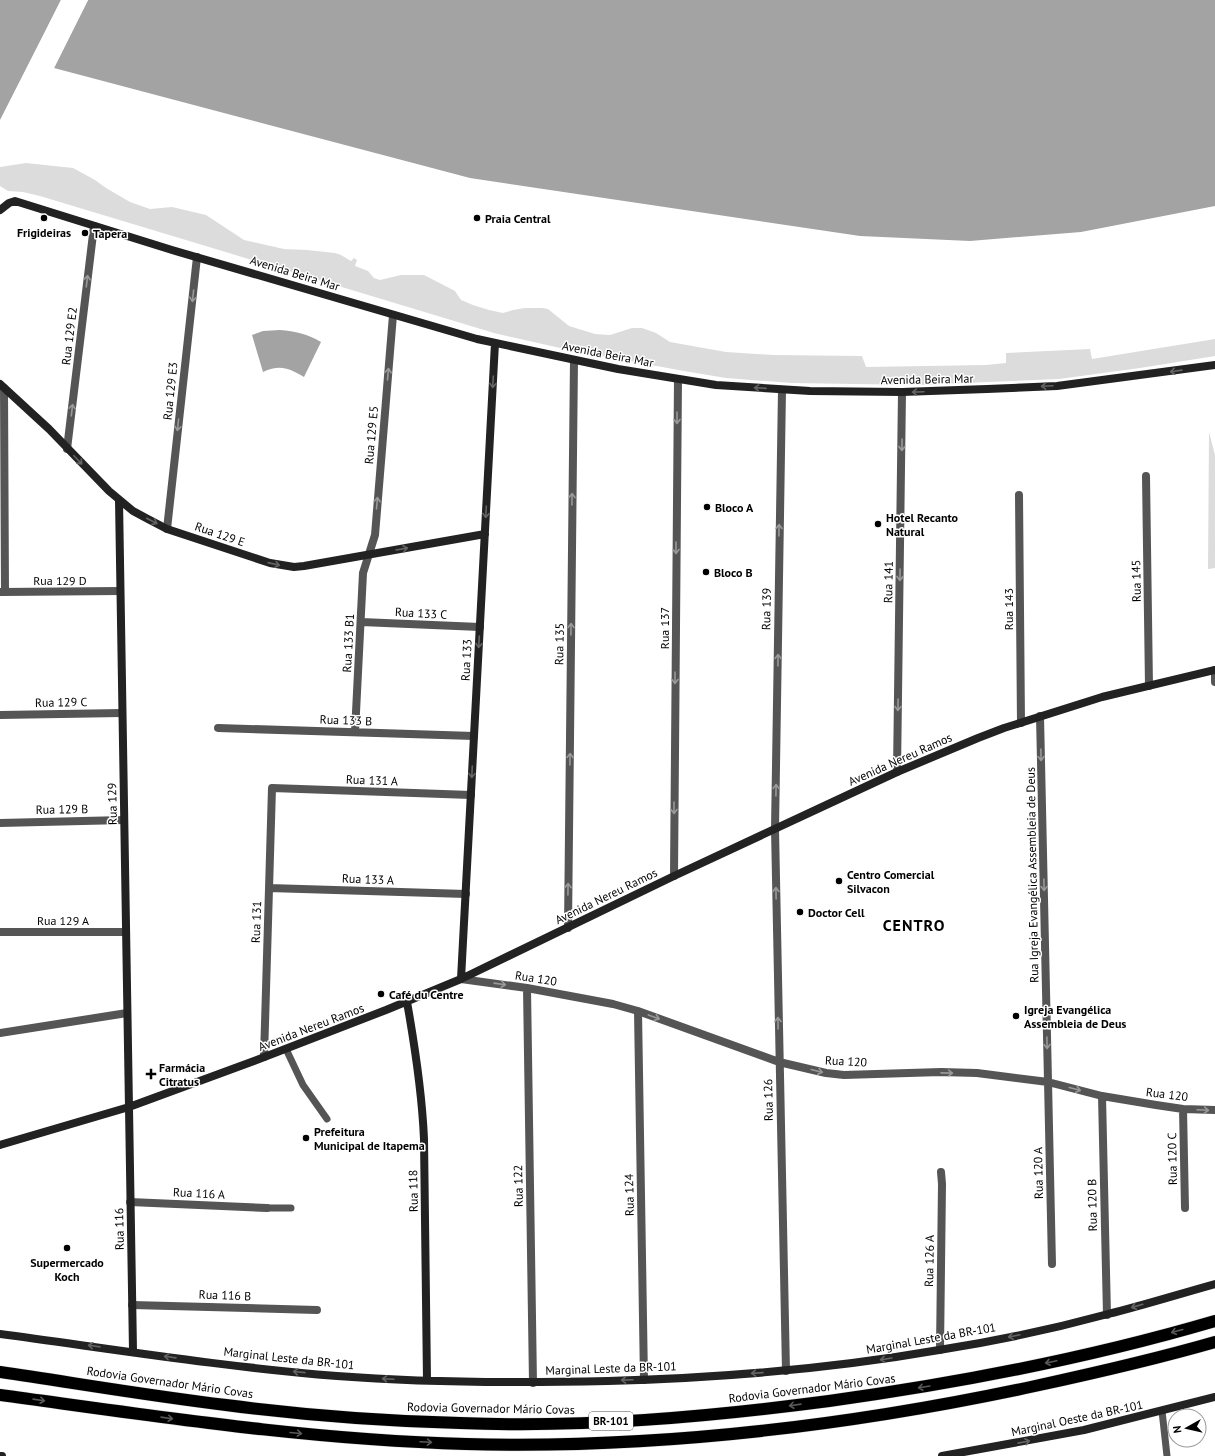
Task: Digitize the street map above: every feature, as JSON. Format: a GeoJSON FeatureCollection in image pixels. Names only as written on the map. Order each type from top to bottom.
{"type":"FeatureCollection","features":[{"type":"Feature","properties":{"kind":"highway","name":"Rodovia Governador Mário Covas"},"geometry":{"type":"LineString","coordinates":[[0,1372],[227,1406],[323,1416],[462,1424],[584,1422],[724,1413],[787,1406],[937,1385],[1074,1358],[1215,1321]]}},
{"type":"Feature","properties":{"kind":"highway","name":"BR-101"},"geometry":{"type":"LineString","coordinates":[[0,1395],[217,1425],[369,1440],[534,1445],[601,1443],[740,1433],[927,1408],[1070,1378],[1215,1342]]}},
{"type":"Feature","properties":{"kind":"main road","name":"Avenida Beira Mar"},"geometry":{"type":"LineString","coordinates":[[0,210],[9,203],[15,201],[393,315],[495,343],[574,360],[716,385],[782,390],[902,392],[1057,386],[1215,365]]}},
{"type":"Feature","properties":{"kind":"main road","name":"Rua 133"},"geometry":{"type":"LineString","coordinates":[[461,979],[495,343]]}},
{"type":"Feature","properties":{"kind":"main road","name":"Rua 129 E"},"geometry":{"type":"LineString","coordinates":[[2,386],[119,500],[146,518],[167,529],[263,561],[281,566],[304,566],[485,534]]}},
{"type":"Feature","properties":{"kind":"main road","name":"Rua 129"},"geometry":{"type":"LineString","coordinates":[[119,500],[129,1107]]}},
{"type":"Feature","properties":{"kind":"main road","name":"Avenida Nereu Ramos"},"geometry":{"type":"LineString","coordinates":[[3,1144],[129,1107],[286,1049],[407,1002],[461,979],[674,876],[898,772],[978,738],[1040,716],[1102,697],[1215,670]]}},
{"type":"Feature","properties":{"kind":"main road","name":"Rua 118"},"geometry":{"type":"LineString","coordinates":[[407,1002],[419,1070],[423,1103],[427,1380]]}},
{"type":"Feature","properties":{"kind":"main road","name":"Rua 116"},"geometry":{"type":"LineString","coordinates":[[129,1107],[133,1351]]}},
{"type":"Feature","properties":{"kind":"main road","name":"Marginal Leste da BR-101"},"geometry":{"type":"LineString","coordinates":[[0,1334],[205,1362],[338,1376],[533,1383],[644,1380],[786,1371],[856,1363],[940,1350],[1106,1315],[1215,1284]]}},
{"type":"Feature","properties":{"kind":"main road","name":"Marginal Oeste da BR-101"},"geometry":{"type":"LineString","coordinates":[[942,1456],[986,1452],[1215,1398]]}},
{"type":"Feature","properties":{"kind":"street","name":"Rua 129 E2"},"geometry":{"type":"LineString","coordinates":[[67,449],[94,226]]}},
{"type":"Feature","properties":{"kind":"street","name":"Rua 129 E3"},"geometry":{"type":"LineString","coordinates":[[167,529],[198,257]]}},
{"type":"Feature","properties":{"kind":"street","name":"Rua 129 E5"},"geometry":{"type":"LineString","coordinates":[[368,555],[375,535],[393,315]]}},
{"type":"Feature","properties":{"kind":"street","name":"Rua 135"},"geometry":{"type":"LineString","coordinates":[[568,928],[574,360]]}},
{"type":"Feature","properties":{"kind":"street","name":"Rua 137"},"geometry":{"type":"LineString","coordinates":[[674,876],[678,379]]}},
{"type":"Feature","properties":{"kind":"street"},"geometry":{"type":"LineString","coordinates":[[2,386],[2,592]]}},
{"type":"Feature","properties":{"kind":"street","name":"Rua 139"},"geometry":{"type":"LineString","coordinates":[[775,829],[782,390]]}},
{"type":"Feature","properties":{"kind":"street","name":"Rua 141"},"geometry":{"type":"LineString","coordinates":[[898,772],[902,392]]}},
{"type":"Feature","properties":{"kind":"street","name":"Rua 145"},"geometry":{"type":"LineString","coordinates":[[1146,476],[1149,686]]}},
{"type":"Feature","properties":{"kind":"street","name":"Rua 143"},"geometry":{"type":"LineString","coordinates":[[1019,495],[1021,723]]}},
{"type":"Feature","properties":{"kind":"street","name":"Rua 133 B1"},"geometry":{"type":"LineString","coordinates":[[355,732],[363,573],[368,555]]}},
{"type":"Feature","properties":{"kind":"street","name":"Rua 129 D"},"geometry":{"type":"LineString","coordinates":[[2,592],[120,591]]}},
{"type":"Feature","properties":{"kind":"street","name":"Rua 133 C"},"geometry":{"type":"LineString","coordinates":[[361,622],[480,627]]}},
{"type":"Feature","properties":{"kind":"street"},"geometry":{"type":"LineString","coordinates":[[1215,670],[1215,682]]}},
{"type":"Feature","properties":{"kind":"street","name":"Rua 129 C"},"geometry":{"type":"LineString","coordinates":[[0,715],[122,713]]}},
{"type":"Feature","properties":{"kind":"street","name":"Rua Igreja Evangélica Assembleia de Deus"},"geometry":{"type":"LineString","coordinates":[[1040,716],[1048,1082]]}},
{"type":"Feature","properties":{"kind":"street","name":"Rua 133 B"},"geometry":{"type":"LineString","coordinates":[[218,728],[474,736]]}},
{"type":"Feature","properties":{"kind":"street","name":"Rua 131 A"},"geometry":{"type":"LineString","coordinates":[[272,788],[471,795]]}},
{"type":"Feature","properties":{"kind":"street","name":"Rua 131"},"geometry":{"type":"LineString","coordinates":[[264,1057],[272,788]]}},
{"type":"Feature","properties":{"kind":"street","name":"Rua 129 B"},"geometry":{"type":"LineString","coordinates":[[0,823],[124,820]]}},
{"type":"Feature","properties":{"kind":"street","name":"Rua 126"},"geometry":{"type":"LineString","coordinates":[[775,829],[786,1371]]}},
{"type":"Feature","properties":{"kind":"street","name":"Rua 133 A"},"geometry":{"type":"LineString","coordinates":[[269,888],[466,894]]}},
{"type":"Feature","properties":{"kind":"street","name":"Rua 129 A"},"geometry":{"type":"LineString","coordinates":[[0,932],[126,932]]}},
{"type":"Feature","properties":{"kind":"street","name":"Rua 120"},"geometry":{"type":"LineString","coordinates":[[461,979],[592,999],[638,1010],[779,1062],[826,1073],[844,1075],[941,1072],[977,1073],[1048,1082],[1102,1096],[1183,1109],[1215,1110]]}},
{"type":"Feature","properties":{"kind":"street","name":"Rua 122"},"geometry":{"type":"LineString","coordinates":[[527,988],[533,1383]]}},
{"type":"Feature","properties":{"kind":"street","name":"Rua 124"},"geometry":{"type":"LineString","coordinates":[[638,1010],[644,1380]]}},
{"type":"Feature","properties":{"kind":"street"},"geometry":{"type":"LineString","coordinates":[[0,1033],[127,1013]]}},
{"type":"Feature","properties":{"kind":"street","name":"Rua 120 A"},"geometry":{"type":"LineString","coordinates":[[1048,1082],[1052,1264]]}},
{"type":"Feature","properties":{"kind":"street","name":"Rua 120 B"},"geometry":{"type":"LineString","coordinates":[[1102,1096],[1106,1315]]}},
{"type":"Feature","properties":{"kind":"street","name":"Rua 120 C"},"geometry":{"type":"LineString","coordinates":[[1183,1109],[1185,1208]]}},
{"type":"Feature","properties":{"kind":"street","name":"Rua 126 A"},"geometry":{"type":"LineString","coordinates":[[940,1350],[941,1172]]}},
{"type":"Feature","properties":{"kind":"street","name":"Rua 116 A"},"geometry":{"type":"LineString","coordinates":[[130,1202],[267,1208]]}},
{"type":"Feature","properties":{"kind":"street","name":"Rua 116 B"},"geometry":{"type":"LineString","coordinates":[[132,1305],[317,1310]]}},
{"type":"Feature","properties":{"kind":"lane"},"geometry":{"type":"LineString","coordinates":[[286,1049],[303,1084],[327,1119]]}},
{"type":"Feature","properties":{"kind":"lane"},"geometry":{"type":"LineString","coordinates":[[267,1208],[292,1208]]}},
{"type":"Feature","properties":{"kind":"lane"},"geometry":{"type":"LineString","coordinates":[[1162,1411],[1167,1456]]}},
{"type":"Feature","properties":{"kind":"shaded area"},"geometry":{"type":"Polygon","coordinates":[[[0,0],[61,0],[0,120],[0,0]]]}},
{"type":"Feature","properties":{"kind":"shaded area"},"geometry":{"type":"Polygon","coordinates":[[[88,0],[1215,0],[1215,206],[1081,232],[970,241],[860,236],[470,178],[54,68],[88,0]]]}},
{"type":"Feature","properties":{"kind":"shaded area"},"geometry":{"type":"Polygon","coordinates":[[[26,163],[73,168],[130,202],[150,209],[172,207],[206,215],[244,240],[284,249],[335,253],[351,261],[354,258],[357,260],[355,266],[368,271],[374,278],[380,280],[401,275],[424,275],[455,291],[461,300],[473,305],[503,313],[525,308],[548,309],[569,326],[595,334],[610,335],[632,328],[642,328],[656,333],[670,342],[726,352],[773,355],[862,356],[866,367],[986,365],[1006,363],[1006,353],[1090,349],[1092,359],[1215,339],[1215,356],[1059,379],[918,385],[792,383],[726,378],[569,350],[494,333],[40,196],[23,192],[8,191],[0,186],[0,167],[26,163]]]}},
{"type":"Feature","properties":{"kind":"shaded area"},"geometry":{"type":"Polygon","coordinates":[[[280,330],[301,333],[321,342],[304,377],[294,371],[284,368],[274,368],[263,372],[252,335],[263,331],[280,330]]]}},
{"type":"Feature","properties":{"kind":"shaded area"},"geometry":{"type":"Polygon","coordinates":[[[1209,432],[1215,455],[1215,568],[1208,569],[1209,432]]]}},
{"type":"Feature","properties":{"kind":"pier"},"geometry":{"type":"Polygon","coordinates":[[[61,0],[63,0],[0,122],[61,0]]]}},
{"type":"Feature","properties":{"kind":"pier"},"geometry":{"type":"Polygon","coordinates":[[[85,0],[88,0],[53,70],[52,67],[85,0]]]}},
{"type":"Feature","properties":{"kind":"place","name":"Frigideiras"},"geometry":{"type":"Point","coordinates":[44,218]}},
{"type":"Feature","properties":{"kind":"place","name":"Praia Central"},"geometry":{"type":"Point","coordinates":[477,218]}},
{"type":"Feature","properties":{"kind":"place","name":"Tapera"},"geometry":{"type":"Point","coordinates":[85,233]}},
{"type":"Feature","properties":{"kind":"place","name":"Bloco A"},"geometry":{"type":"Point","coordinates":[707,507]}},
{"type":"Feature","properties":{"kind":"place","name":"Hotel Recanto Natural"},"geometry":{"type":"Point","coordinates":[878,524]}},
{"type":"Feature","properties":{"kind":"place","name":"Bloco B"},"geometry":{"type":"Point","coordinates":[706,572]}},
{"type":"Feature","properties":{"kind":"place","name":"Centro Comercial Silvacon"},"geometry":{"type":"Point","coordinates":[839,881]}},
{"type":"Feature","properties":{"kind":"place","name":"Doctor Cell"},"geometry":{"type":"Point","coordinates":[800,912]}},
{"type":"Feature","properties":{"kind":"place","name":"Café du Centre"},"geometry":{"type":"Point","coordinates":[381,994]}},
{"type":"Feature","properties":{"kind":"place","name":"Igreja Evangélica Assembleia de Deus"},"geometry":{"type":"Point","coordinates":[1016,1016]}},
{"type":"Feature","properties":{"kind":"place","name":"Farmácia Citratus"},"geometry":{"type":"Point","coordinates":[151,1074]}},
{"type":"Feature","properties":{"kind":"place","name":"Prefeitura Municipal de Itapema"},"geometry":{"type":"Point","coordinates":[306,1138]}},
{"type":"Feature","properties":{"kind":"place","name":"Supermercado Koch"},"geometry":{"type":"Point","coordinates":[67,1248]}},
{"type":"Feature","properties":{"kind":"district","name":"CENTRO"},"geometry":{"type":"Point","coordinates":[914,925]}}]}
